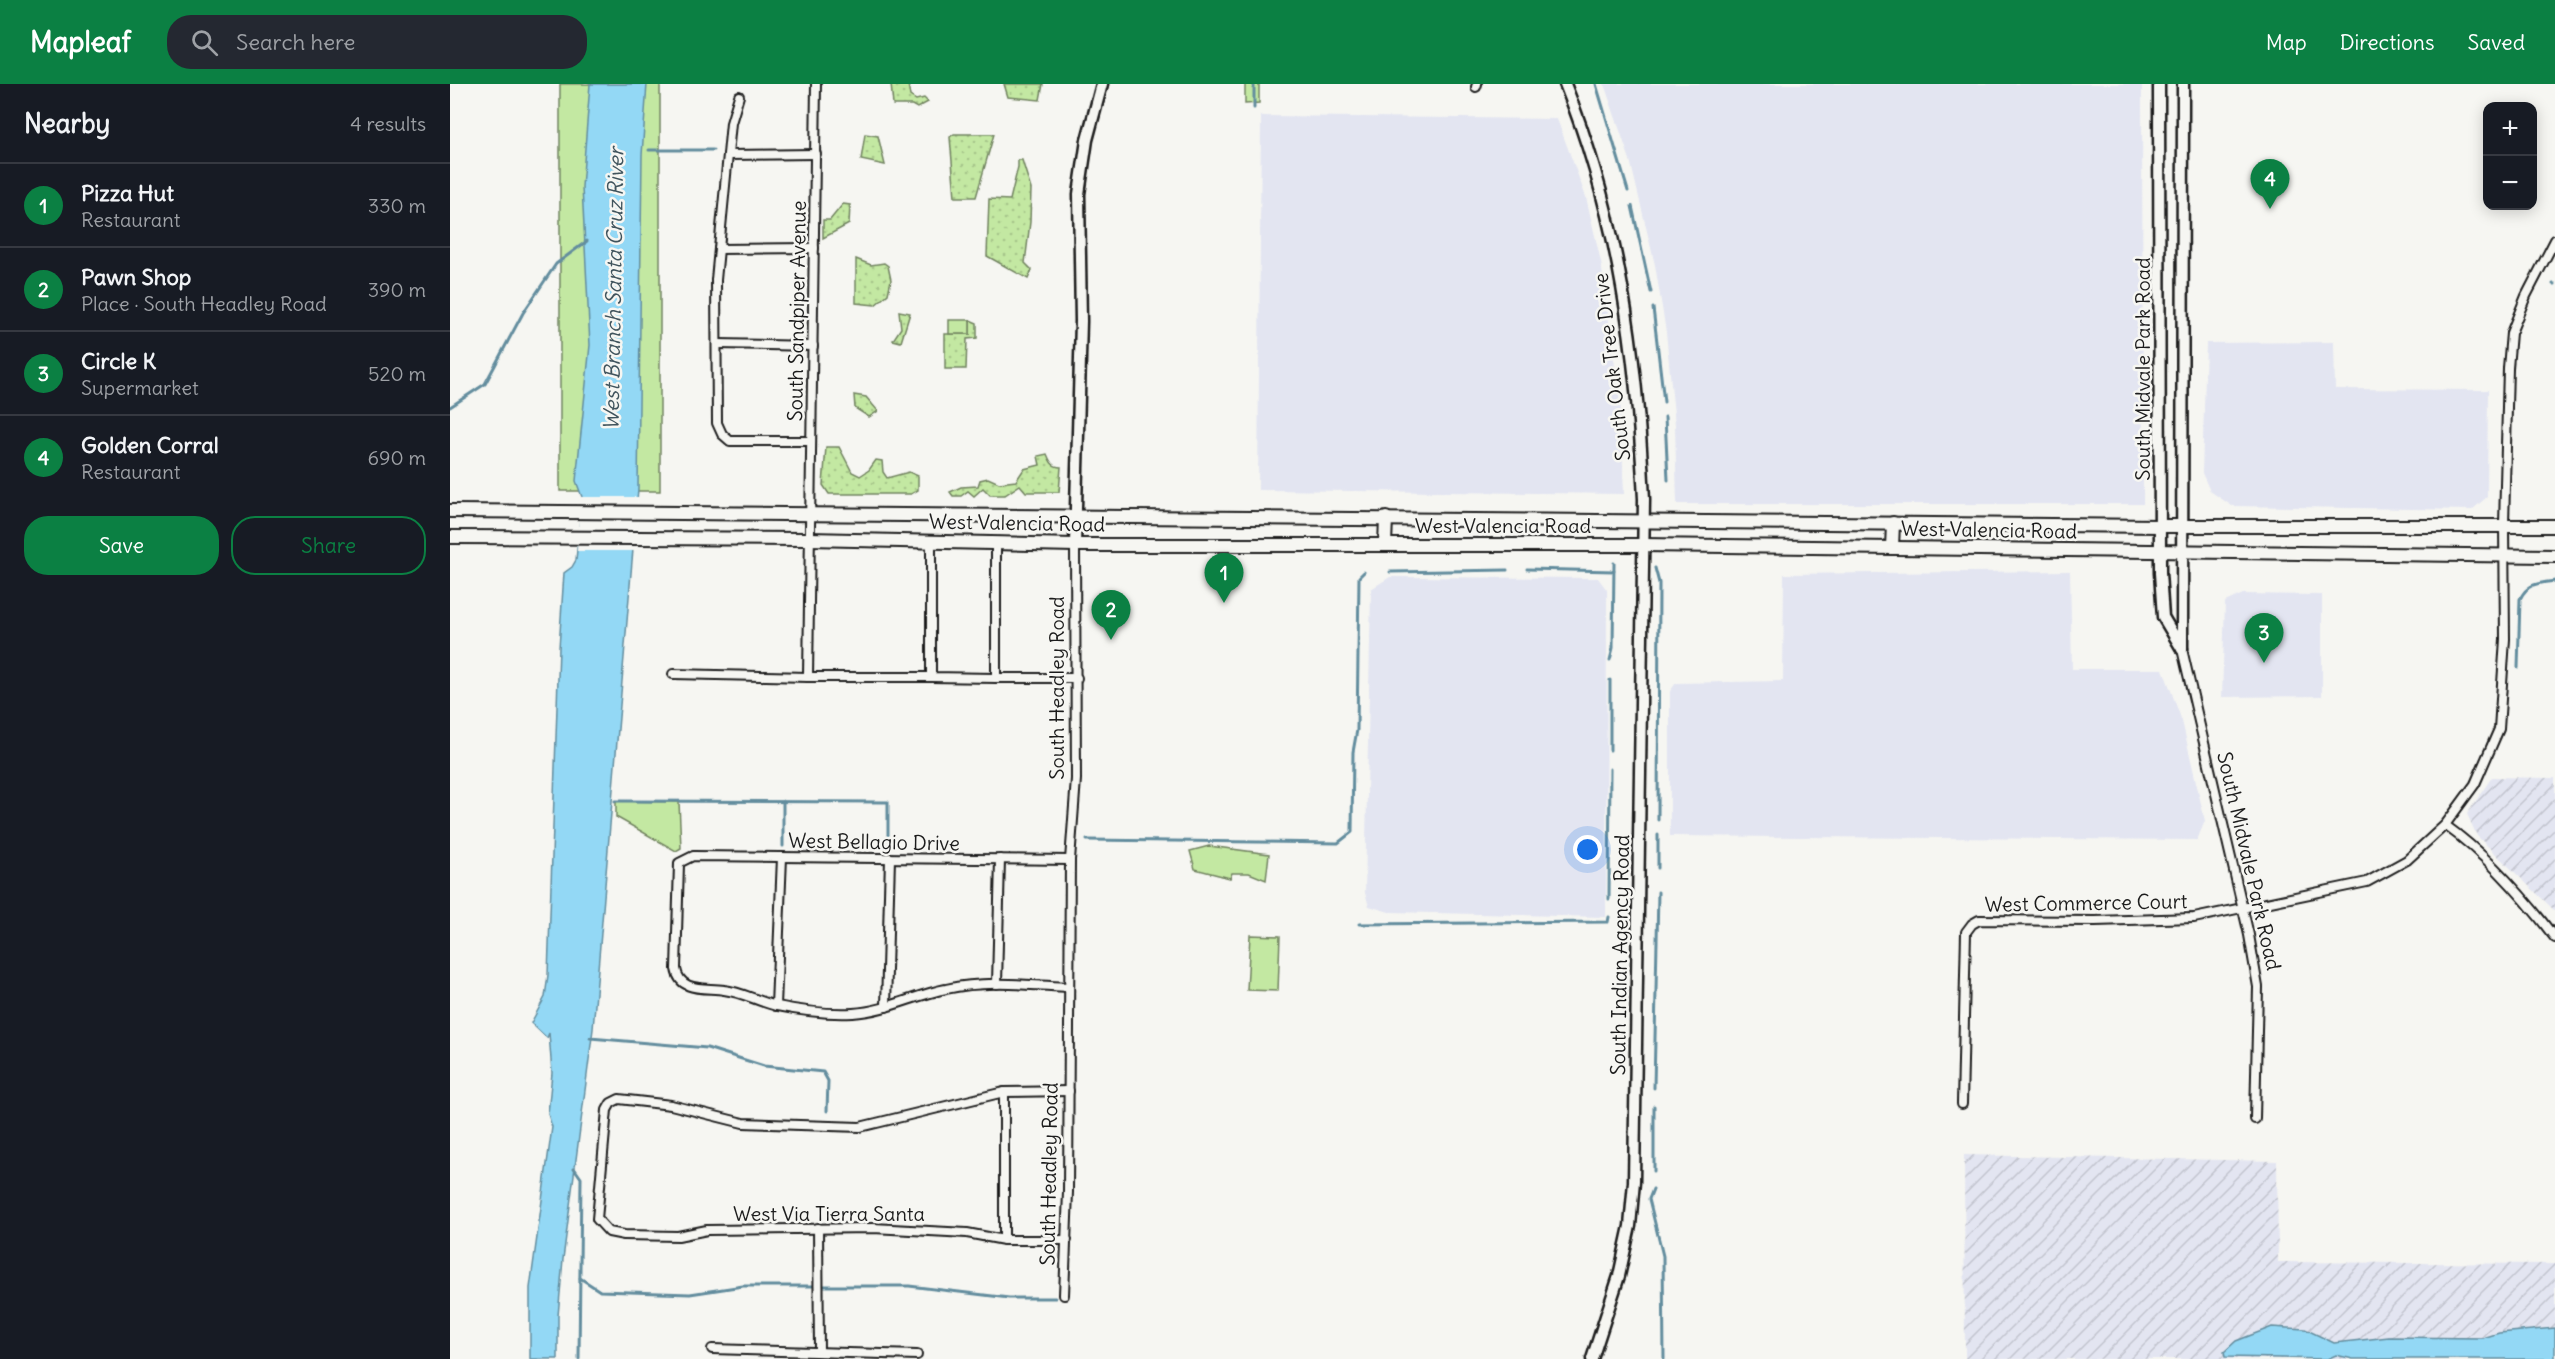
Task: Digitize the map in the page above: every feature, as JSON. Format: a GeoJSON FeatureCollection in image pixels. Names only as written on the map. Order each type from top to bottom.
{"type":"FeatureCollection","features":[{"type":"Feature","properties":{"kind":"main road","name":"West Valencia Road"},"geometry":{"type":"LineString","coordinates":[[450,511],[2161,526],[2555,526]]}},
{"type":"Feature","properties":{"kind":"main road"},"geometry":{"type":"LineString","coordinates":[[1385,545],[1386,518]]}},
{"type":"Feature","properties":{"kind":"main road"},"geometry":{"type":"LineString","coordinates":[[1893,523],[1893,548]]}},
{"type":"Feature","properties":{"kind":"main road","name":"West Valencia Road"},"geometry":{"type":"LineString","coordinates":[[450,537],[808,539],[1075,544],[1642,545],[2555,556]]}},
{"type":"Feature","properties":{"kind":"street","name":"South Sandpiper Avenue"},"geometry":{"type":"LineString","coordinates":[[808,676],[808,539],[812,513],[810,441],[816,84]]}},
{"type":"Feature","properties":{"kind":"street","name":"South Headley Road"},"geometry":{"type":"LineString","coordinates":[[1064,1295],[1067,1240],[1070,860],[1076,779],[1075,544],[1081,321],[1079,194],[1087,140],[1102,84]]}},
{"type":"Feature","properties":{"kind":"street","name":"South Oak Tree Drive"},"geometry":{"type":"LineString","coordinates":[[1565,84],[1580,122],[1605,205],[1627,305],[1640,414],[1642,545]]}},
{"type":"Feature","properties":{"kind":"street","name":"South Midvale Park Road"},"geometry":{"type":"LineString","coordinates":[[2159,84],[2163,617],[2182,649]]}},
{"type":"Feature","properties":{"kind":"street","name":"South Midvale Park Road"},"geometry":{"type":"LineString","coordinates":[[2184,84],[2182,649],[2258,987],[2255,1119]]}},
{"type":"Feature","properties":{"kind":"street"},"geometry":{"type":"LineString","coordinates":[[740,96],[734,108],[731,123],[717,280],[717,423],[719,437],[733,441],[810,441]]}},
{"type":"Feature","properties":{"kind":"street"},"geometry":{"type":"LineString","coordinates":[[728,155],[816,154]]}},
{"type":"Feature","properties":{"kind":"street","name":"West Commerce Court"},"geometry":{"type":"LineString","coordinates":[[1962,1104],[1966,932],[1972,924],[1979,920],[2095,921],[2194,918],[2367,882],[2408,860],[2445,825],[2475,784],[2499,729],[2505,639],[2504,525],[2511,333],[2526,296],[2555,240]]}},
{"type":"Feature","properties":{"kind":"street"},"geometry":{"type":"LineString","coordinates":[[719,249],[814,248]]}},
{"type":"Feature","properties":{"kind":"street"},"geometry":{"type":"LineString","coordinates":[[718,344],[813,346]]}},
{"type":"Feature","properties":{"kind":"street"},"geometry":{"type":"LineString","coordinates":[[931,677],[932,542]]}},
{"type":"Feature","properties":{"kind":"street"},"geometry":{"type":"LineString","coordinates":[[996,543],[996,678]]}},
{"type":"Feature","properties":{"kind":"street","name":"South Indian Agency Road"},"geometry":{"type":"LineString","coordinates":[[1592,1359],[1619,1276],[1630,1226],[1634,1182],[1642,712],[1642,545]]}},
{"type":"Feature","properties":{"kind":"street"},"geometry":{"type":"LineString","coordinates":[[673,674],[1077,678]]}},
{"type":"Feature","properties":{"kind":"street"},"geometry":{"type":"LineString","coordinates":[[2445,825],[2499,871],[2535,911],[2555,938]]}},
{"type":"Feature","properties":{"kind":"street","name":"West Bellagio Drive"},"geometry":{"type":"LineString","coordinates":[[776,1006],[727,990],[687,986],[677,977],[679,863],[693,856],[1070,860]]}},
{"type":"Feature","properties":{"kind":"street"},"geometry":{"type":"LineString","coordinates":[[782,857],[776,1006],[817,1012],[854,1013],[886,1007],[946,988],[997,984],[1068,987]]}},
{"type":"Feature","properties":{"kind":"street"},"geometry":{"type":"LineString","coordinates":[[886,1007],[890,858]]}},
{"type":"Feature","properties":{"kind":"street"},"geometry":{"type":"LineString","coordinates":[[997,984],[1000,859]]}},
{"type":"Feature","properties":{"kind":"street"},"geometry":{"type":"LineString","coordinates":[[1005,1240],[1004,1092],[1069,1091]]}},
{"type":"Feature","properties":{"kind":"street","name":"West Via Tierra Santa"},"geometry":{"type":"LineString","coordinates":[[1004,1092],[860,1127],[743,1123],[671,1106],[619,1100],[611,1103],[607,1110],[597,1219],[609,1232],[624,1235],[678,1236],[706,1230],[818,1228],[967,1233],[1005,1240],[1067,1240]]}},
{"type":"Feature","properties":{"kind":"street"},"geometry":{"type":"LineString","coordinates":[[818,1228],[819,1352]]}},
{"type":"Feature","properties":{"kind":"street"},"geometry":{"type":"LineString","coordinates":[[712,1348],[917,1355]]}},
{"type":"Feature","properties":{"kind":"shaded area"},"geometry":{"type":"Polygon","coordinates":[[[1604,84],[2142,84],[2143,504],[1677,504],[1675,425],[1666,332],[1655,265],[1630,160],[1604,84]]]}},
{"type":"Feature","properties":{"kind":"shaded area"},"geometry":{"type":"Polygon","coordinates":[[[1261,116],[1557,119],[1586,197],[1601,262],[1621,411],[1624,494],[1258,490],[1261,116]]]}},
{"type":"Feature","properties":{"kind":"shaded area"},"geometry":{"type":"Polygon","coordinates":[[[2334,342],[2335,389],[2488,390],[2487,497],[2472,510],[2232,506],[2210,491],[2202,473],[2206,343],[2334,342]]]}},
{"type":"Feature","properties":{"kind":"shaded area"},"geometry":{"type":"Polygon","coordinates":[[[2070,571],[2072,669],[2163,669],[2182,721],[2205,821],[2197,840],[1670,836],[1670,691],[1676,683],[1783,681],[1784,574],[2070,571]]]}},
{"type":"Feature","properties":{"kind":"shaded area"},"geometry":{"type":"Polygon","coordinates":[[[1390,577],[1598,578],[1607,590],[1606,917],[1389,912],[1369,906],[1365,893],[1371,589],[1390,577]]]}},
{"type":"Feature","properties":{"kind":"shaded area"},"geometry":{"type":"Polygon","coordinates":[[[2243,594],[2322,595],[2322,696],[2222,697],[2225,602],[2243,594]]]}},
{"type":"Feature","properties":{"kind":"shaded area"},"geometry":{"type":"Polygon","coordinates":[[[2492,777],[2555,778],[2555,911],[2477,836],[2467,814],[2492,777]]]}},
{"type":"Feature","properties":{"kind":"shaded area"},"geometry":{"type":"Polygon","coordinates":[[[1964,1155],[2277,1161],[2278,1262],[2555,1264],[2555,1359],[1965,1359],[1964,1155]]]}},
{"type":"Feature","properties":{"kind":"green space"},"geometry":{"type":"Polygon","coordinates":[[[560,84],[660,84],[660,491],[560,491],[560,84]]]}},
{"type":"Feature","properties":{"kind":"green space"},"geometry":{"type":"Polygon","coordinates":[[[891,84],[908,84],[910,96],[916,100],[924,98],[928,102],[917,108],[912,105],[893,105],[891,84]]]}},
{"type":"Feature","properties":{"kind":"green space"},"geometry":{"type":"Polygon","coordinates":[[[1004,84],[1043,84],[1040,100],[1008,97],[1004,84]]]}},
{"type":"Feature","properties":{"kind":"green space"},"geometry":{"type":"Polygon","coordinates":[[[1245,84],[1259,84],[1259,103],[1245,104],[1245,84]]]}},
{"type":"Feature","properties":{"kind":"green space"},"geometry":{"type":"Polygon","coordinates":[[[865,134],[878,136],[885,165],[861,160],[865,134]]]}},
{"type":"Feature","properties":{"kind":"green space"},"geometry":{"type":"Polygon","coordinates":[[[954,134],[994,134],[976,197],[955,197],[950,137],[954,134]]]}},
{"type":"Feature","properties":{"kind":"green space"},"geometry":{"type":"Polygon","coordinates":[[[1018,160],[1022,160],[1031,189],[1025,263],[1032,270],[1028,279],[987,256],[989,199],[1010,200],[1018,160]]]}},
{"type":"Feature","properties":{"kind":"green space"},"geometry":{"type":"Polygon","coordinates":[[[843,204],[850,205],[849,224],[823,238],[823,220],[830,220],[843,204]]]}},
{"type":"Feature","properties":{"kind":"green space"},"geometry":{"type":"Polygon","coordinates":[[[856,259],[871,265],[884,263],[888,266],[891,280],[888,294],[875,305],[856,303],[856,259]]]}},
{"type":"Feature","properties":{"kind":"green space"},"geometry":{"type":"Polygon","coordinates":[[[899,311],[910,313],[901,342],[893,340],[901,328],[899,311]]]}},
{"type":"Feature","properties":{"kind":"green space"},"geometry":{"type":"Polygon","coordinates":[[[949,320],[970,320],[970,334],[949,334],[949,320]]]}},
{"type":"Feature","properties":{"kind":"green space"},"geometry":{"type":"Polygon","coordinates":[[[970,320],[977,323],[977,338],[967,339],[966,369],[945,369],[945,334],[970,334],[970,320]]]}},
{"type":"Feature","properties":{"kind":"green space"},"geometry":{"type":"Polygon","coordinates":[[[854,395],[866,397],[878,411],[869,417],[855,408],[854,395]]]}},
{"type":"Feature","properties":{"kind":"green space"},"geometry":{"type":"Polygon","coordinates":[[[826,447],[839,447],[852,472],[860,476],[869,470],[876,460],[882,461],[883,472],[887,478],[909,472],[918,476],[918,490],[911,494],[829,494],[823,485],[826,447]]]}},
{"type":"Feature","properties":{"kind":"green space"},"geometry":{"type":"Polygon","coordinates":[[[1047,454],[1053,465],[1061,467],[1059,492],[1026,492],[1020,485],[1005,495],[990,495],[983,488],[974,496],[968,491],[961,496],[953,496],[950,492],[961,487],[978,486],[980,480],[988,478],[999,483],[1016,481],[1024,469],[1040,465],[1038,456],[1047,454]]]}},
{"type":"Feature","properties":{"kind":"green space"},"geometry":{"type":"Polygon","coordinates":[[[616,801],[679,802],[681,848],[676,851],[616,817],[616,801]]]}},
{"type":"Feature","properties":{"kind":"green space"},"geometry":{"type":"Polygon","coordinates":[[[1209,846],[1269,854],[1266,880],[1249,873],[1232,873],[1230,878],[1195,869],[1190,851],[1209,846]]]}},
{"type":"Feature","properties":{"kind":"green space"},"geometry":{"type":"Polygon","coordinates":[[[1250,935],[1280,936],[1278,991],[1247,990],[1250,935]]]}},
{"type":"Feature","properties":{"kind":"water","name":"West Branch Santa Cruz River"},"geometry":{"type":"Polygon","coordinates":[[[590,84],[647,84],[642,155],[638,489],[593,1029],[563,1259],[558,1316],[558,1359],[530,1359],[530,1288],[552,1127],[548,1114],[552,1073],[549,1033],[547,1038],[531,1023],[545,997],[548,975],[559,648],[564,573],[572,567],[576,560],[582,497],[576,481],[590,345],[582,187],[590,84]]]}},
{"type":"Feature","properties":{"kind":"water"},"geometry":{"type":"Polygon","coordinates":[[[2272,1327],[2305,1329],[2334,1343],[2389,1337],[2483,1338],[2499,1333],[2555,1328],[2555,1359],[2353,1359],[2336,1355],[2327,1359],[2225,1357],[2224,1352],[2236,1341],[2272,1327]]]}},
{"type":"Feature","properties":{"kind":"pier"},"geometry":{"type":"Polygon","coordinates":[[[580,497],[639,497],[636,551],[577,551],[580,497]]]}},
{"type":"Feature","properties":{"kind":"waterway"},"geometry":{"type":"LineString","coordinates":[[1254,84],[1254,108]]}},
{"type":"Feature","properties":{"kind":"waterway"},"geometry":{"type":"LineString","coordinates":[[1596,84],[1628,191]]}},
{"type":"Feature","properties":{"kind":"waterway"},"geometry":{"type":"LineString","coordinates":[[649,150],[713,150]]}},
{"type":"Feature","properties":{"kind":"waterway"},"geometry":{"type":"LineString","coordinates":[[1632,206],[1651,292]]}},
{"type":"Feature","properties":{"kind":"waterway"},"geometry":{"type":"LineString","coordinates":[[450,407],[485,384],[523,313],[556,264],[587,241]]}},
{"type":"Feature","properties":{"kind":"waterway"},"geometry":{"type":"LineString","coordinates":[[1653,308],[1664,402]]}},
{"type":"Feature","properties":{"kind":"waterway"},"geometry":{"type":"LineString","coordinates":[[1665,417],[1668,480]]}},
{"type":"Feature","properties":{"kind":"waterway"},"geometry":{"type":"LineString","coordinates":[[1610,660],[1613,648],[1614,563]]}},
{"type":"Feature","properties":{"kind":"waterway"},"geometry":{"type":"LineString","coordinates":[[1655,568],[1659,583],[1658,820]]}},
{"type":"Feature","properties":{"kind":"waterway"},"geometry":{"type":"LineString","coordinates":[[1527,569],[1614,571]]}},
{"type":"Feature","properties":{"kind":"waterway"},"geometry":{"type":"LineString","coordinates":[[1390,572],[1507,570]]}},
{"type":"Feature","properties":{"kind":"waterway"},"geometry":{"type":"LineString","coordinates":[[1087,840],[1338,843],[1352,832],[1353,752],[1357,730],[1359,577],[1364,572]]}},
{"type":"Feature","properties":{"kind":"waterway"},"geometry":{"type":"LineString","coordinates":[[2518,668],[2520,599],[2530,587],[2555,581]]}},
{"type":"Feature","properties":{"kind":"waterway"},"geometry":{"type":"LineString","coordinates":[[1610,680],[1610,750]]}},
{"type":"Feature","properties":{"kind":"waterway"},"geometry":{"type":"LineString","coordinates":[[1609,899],[1610,769]]}},
{"type":"Feature","properties":{"kind":"waterway"},"geometry":{"type":"LineString","coordinates":[[615,801],[888,802],[888,839]]}},
{"type":"Feature","properties":{"kind":"waterway"},"geometry":{"type":"LineString","coordinates":[[783,801],[783,846]]}},
{"type":"Feature","properties":{"kind":"waterway"},"geometry":{"type":"LineString","coordinates":[[1658,835],[1658,868]]}},
{"type":"Feature","properties":{"kind":"waterway"},"geometry":{"type":"LineString","coordinates":[[1654,1088],[1658,892]]}},
{"type":"Feature","properties":{"kind":"waterway"},"geometry":{"type":"LineString","coordinates":[[1359,924],[1608,922],[1609,917]]}},
{"type":"Feature","properties":{"kind":"waterway"},"geometry":{"type":"LineString","coordinates":[[590,1038],[707,1048],[764,1066],[823,1072],[828,1081],[827,1111]]}},
{"type":"Feature","properties":{"kind":"waterway"},"geometry":{"type":"LineString","coordinates":[[1654,1106],[1654,1171]]}},
{"type":"Feature","properties":{"kind":"waterway"},"geometry":{"type":"LineString","coordinates":[[574,1168],[581,1178],[579,1359]]}},
{"type":"Feature","properties":{"kind":"waterway"},"geometry":{"type":"LineString","coordinates":[[1653,1189],[1649,1199],[1663,1256],[1664,1359]]}},
{"type":"Feature","properties":{"kind":"waterway"},"geometry":{"type":"LineString","coordinates":[[580,1278],[600,1291],[690,1294],[743,1286],[909,1286],[1009,1298],[1055,1298]]}},
{"type":"Feature","properties":{"kind":"place","name":"Golden Corral"},"geometry":{"type":"Point","coordinates":[2270,209]}},
{"type":"Feature","properties":{"kind":"place","name":"Pizza Hut"},"geometry":{"type":"Point","coordinates":[1224,603]}},
{"type":"Feature","properties":{"kind":"place","name":"Pawn Shop"},"geometry":{"type":"Point","coordinates":[1111,640]}},
{"type":"Feature","properties":{"kind":"place","name":"Circle K"},"geometry":{"type":"Point","coordinates":[2264,663]}}]}
